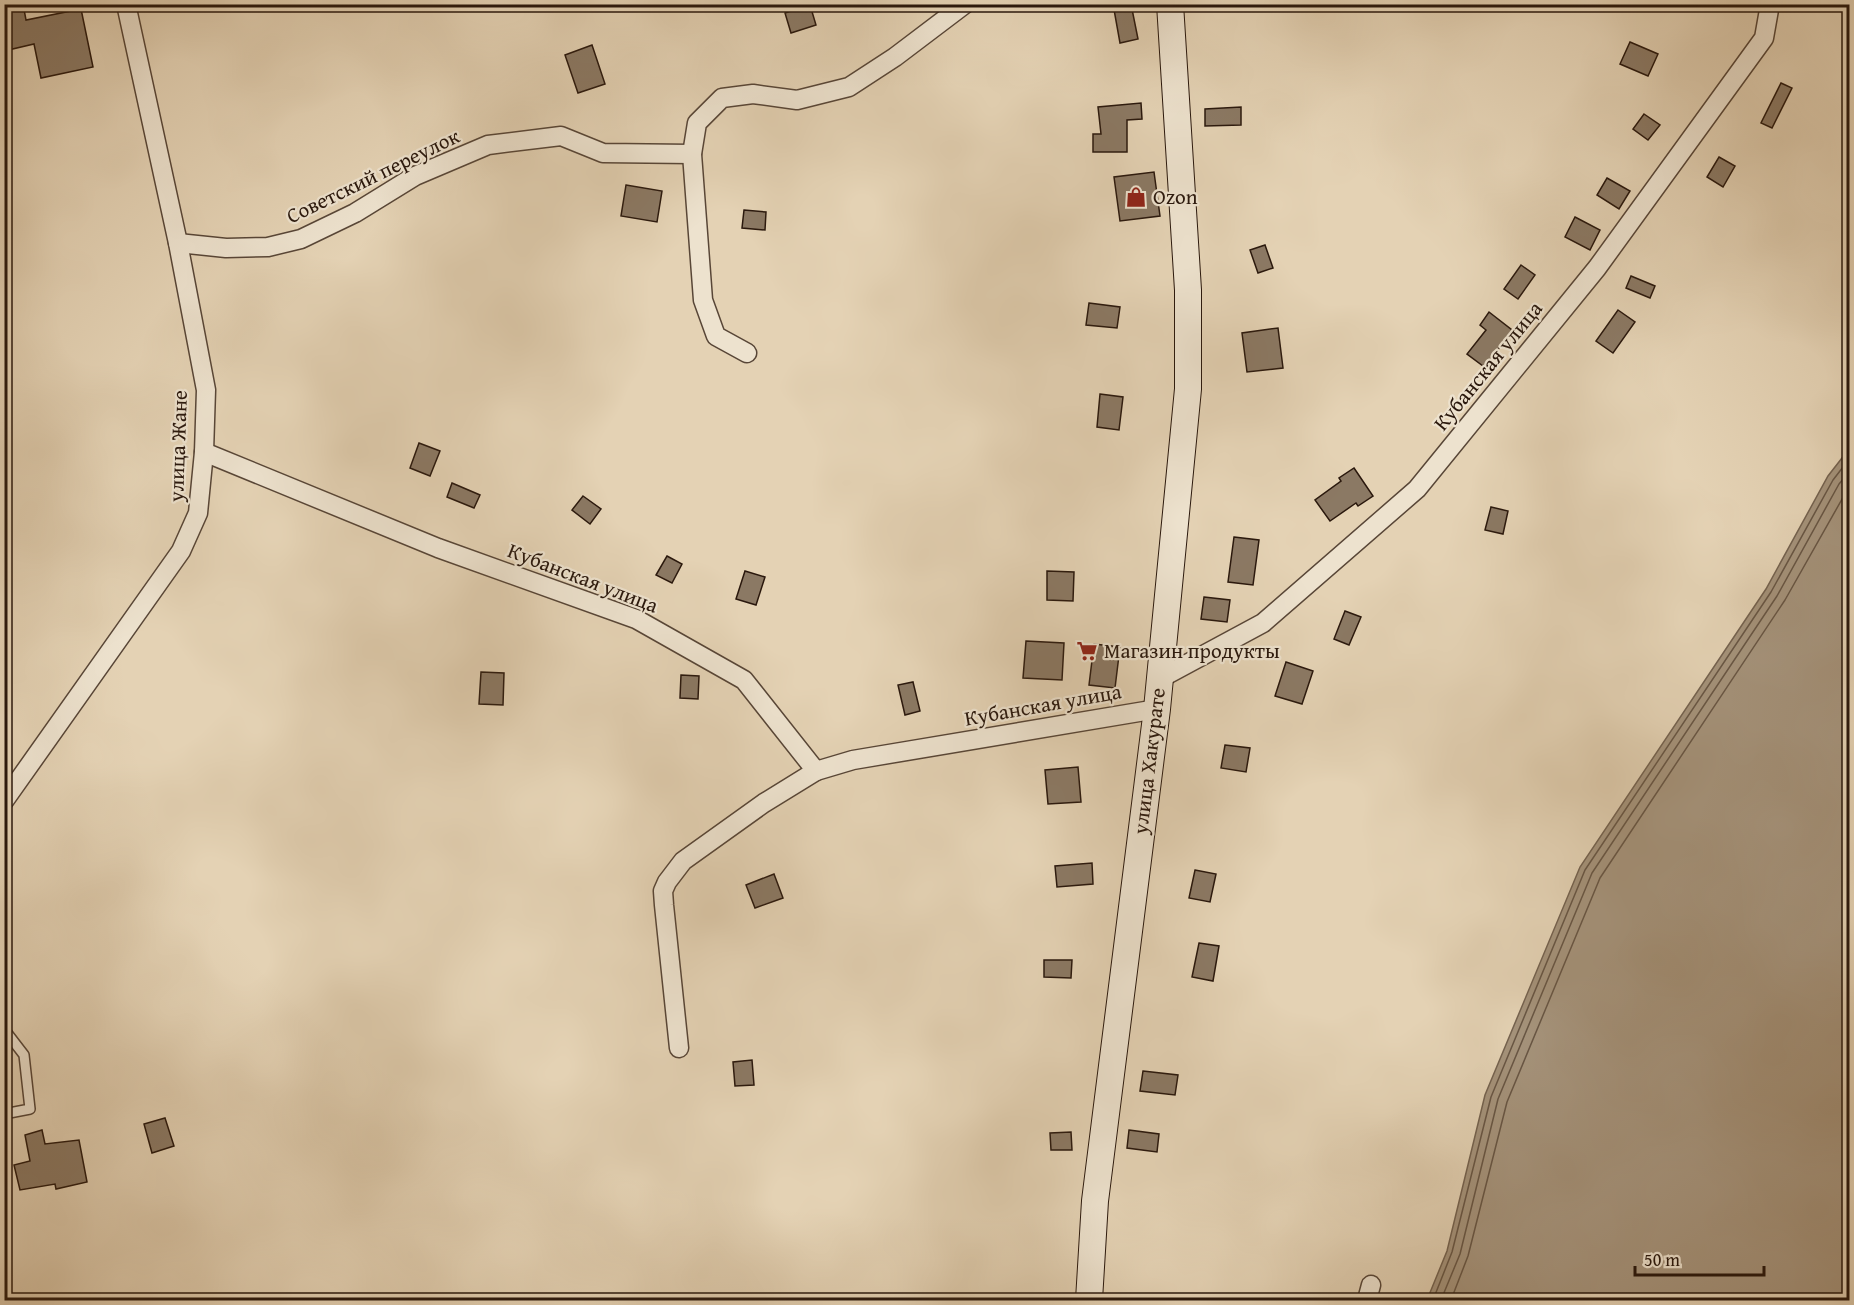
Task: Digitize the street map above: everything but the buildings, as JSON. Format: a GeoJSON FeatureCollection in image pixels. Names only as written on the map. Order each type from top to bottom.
{"type":"FeatureCollection","features":[{"type":"Feature","properties":{"kind":"street","name":"улица Жане"},"geometry":{"type":"LineString","coordinates":[[4,801],[181,551],[198,513],[204,452],[206,390],[178,243],[126,4]]}},
{"type":"Feature","properties":{"kind":"street"},"geometry":{"type":"LineString","coordinates":[[747,353],[716,336],[703,300],[692,154],[697,123],[722,98],[753,94],[797,100],[849,87],[895,57],[965,4]]}},
{"type":"Feature","properties":{"kind":"street","name":"улица Хакурате"},"geometry":{"type":"LineString","coordinates":[[1089,1300],[1095,1201],[1156,709],[1188,389],[1188,290],[1170,4]]}},
{"type":"Feature","properties":{"kind":"street","name":"Кубанская улица"},"geometry":{"type":"LineString","coordinates":[[1159,679],[1263,623],[1417,489],[1596,268],[1632,220],[1764,38],[1770,4]]}},
{"type":"Feature","properties":{"kind":"street","name":"Советский переулок"},"geometry":{"type":"LineString","coordinates":[[178,243],[226,248],[268,247],[301,239],[355,213],[415,176],[489,145],[561,136],[603,153],[692,154]]}},
{"type":"Feature","properties":{"kind":"street","name":"Кубанская улица"},"geometry":{"type":"LineString","coordinates":[[204,452],[438,548],[636,619],[744,680],[816,771],[853,760],[1156,709]]}},
{"type":"Feature","properties":{"kind":"street"},"geometry":{"type":"LineString","coordinates":[[679,1048],[664,905],[663,891],[667,882],[683,861],[764,803],[816,771]]}},
{"type":"Feature","properties":{"kind":"lane"},"geometry":{"type":"LineString","coordinates":[[4,1029],[24,1055],[30,1109],[4,1114]]}},
{"type":"Feature","properties":{"kind":"water"},"geometry":{"type":"Polygon","coordinates":[[[1849,449],[1849,1300],[1427,1300],[1447,1251],[1485,1095],[1580,867],[1766,589],[1828,476],[1849,449]]]}},
{"type":"Feature","properties":{"kind":"place","name":"Ozon"},"geometry":{"type":"Point","coordinates":[1136,197]}},
{"type":"Feature","properties":{"kind":"place","name":"Магазин продукты"},"geometry":{"type":"Point","coordinates":[1087,651]}}]}
